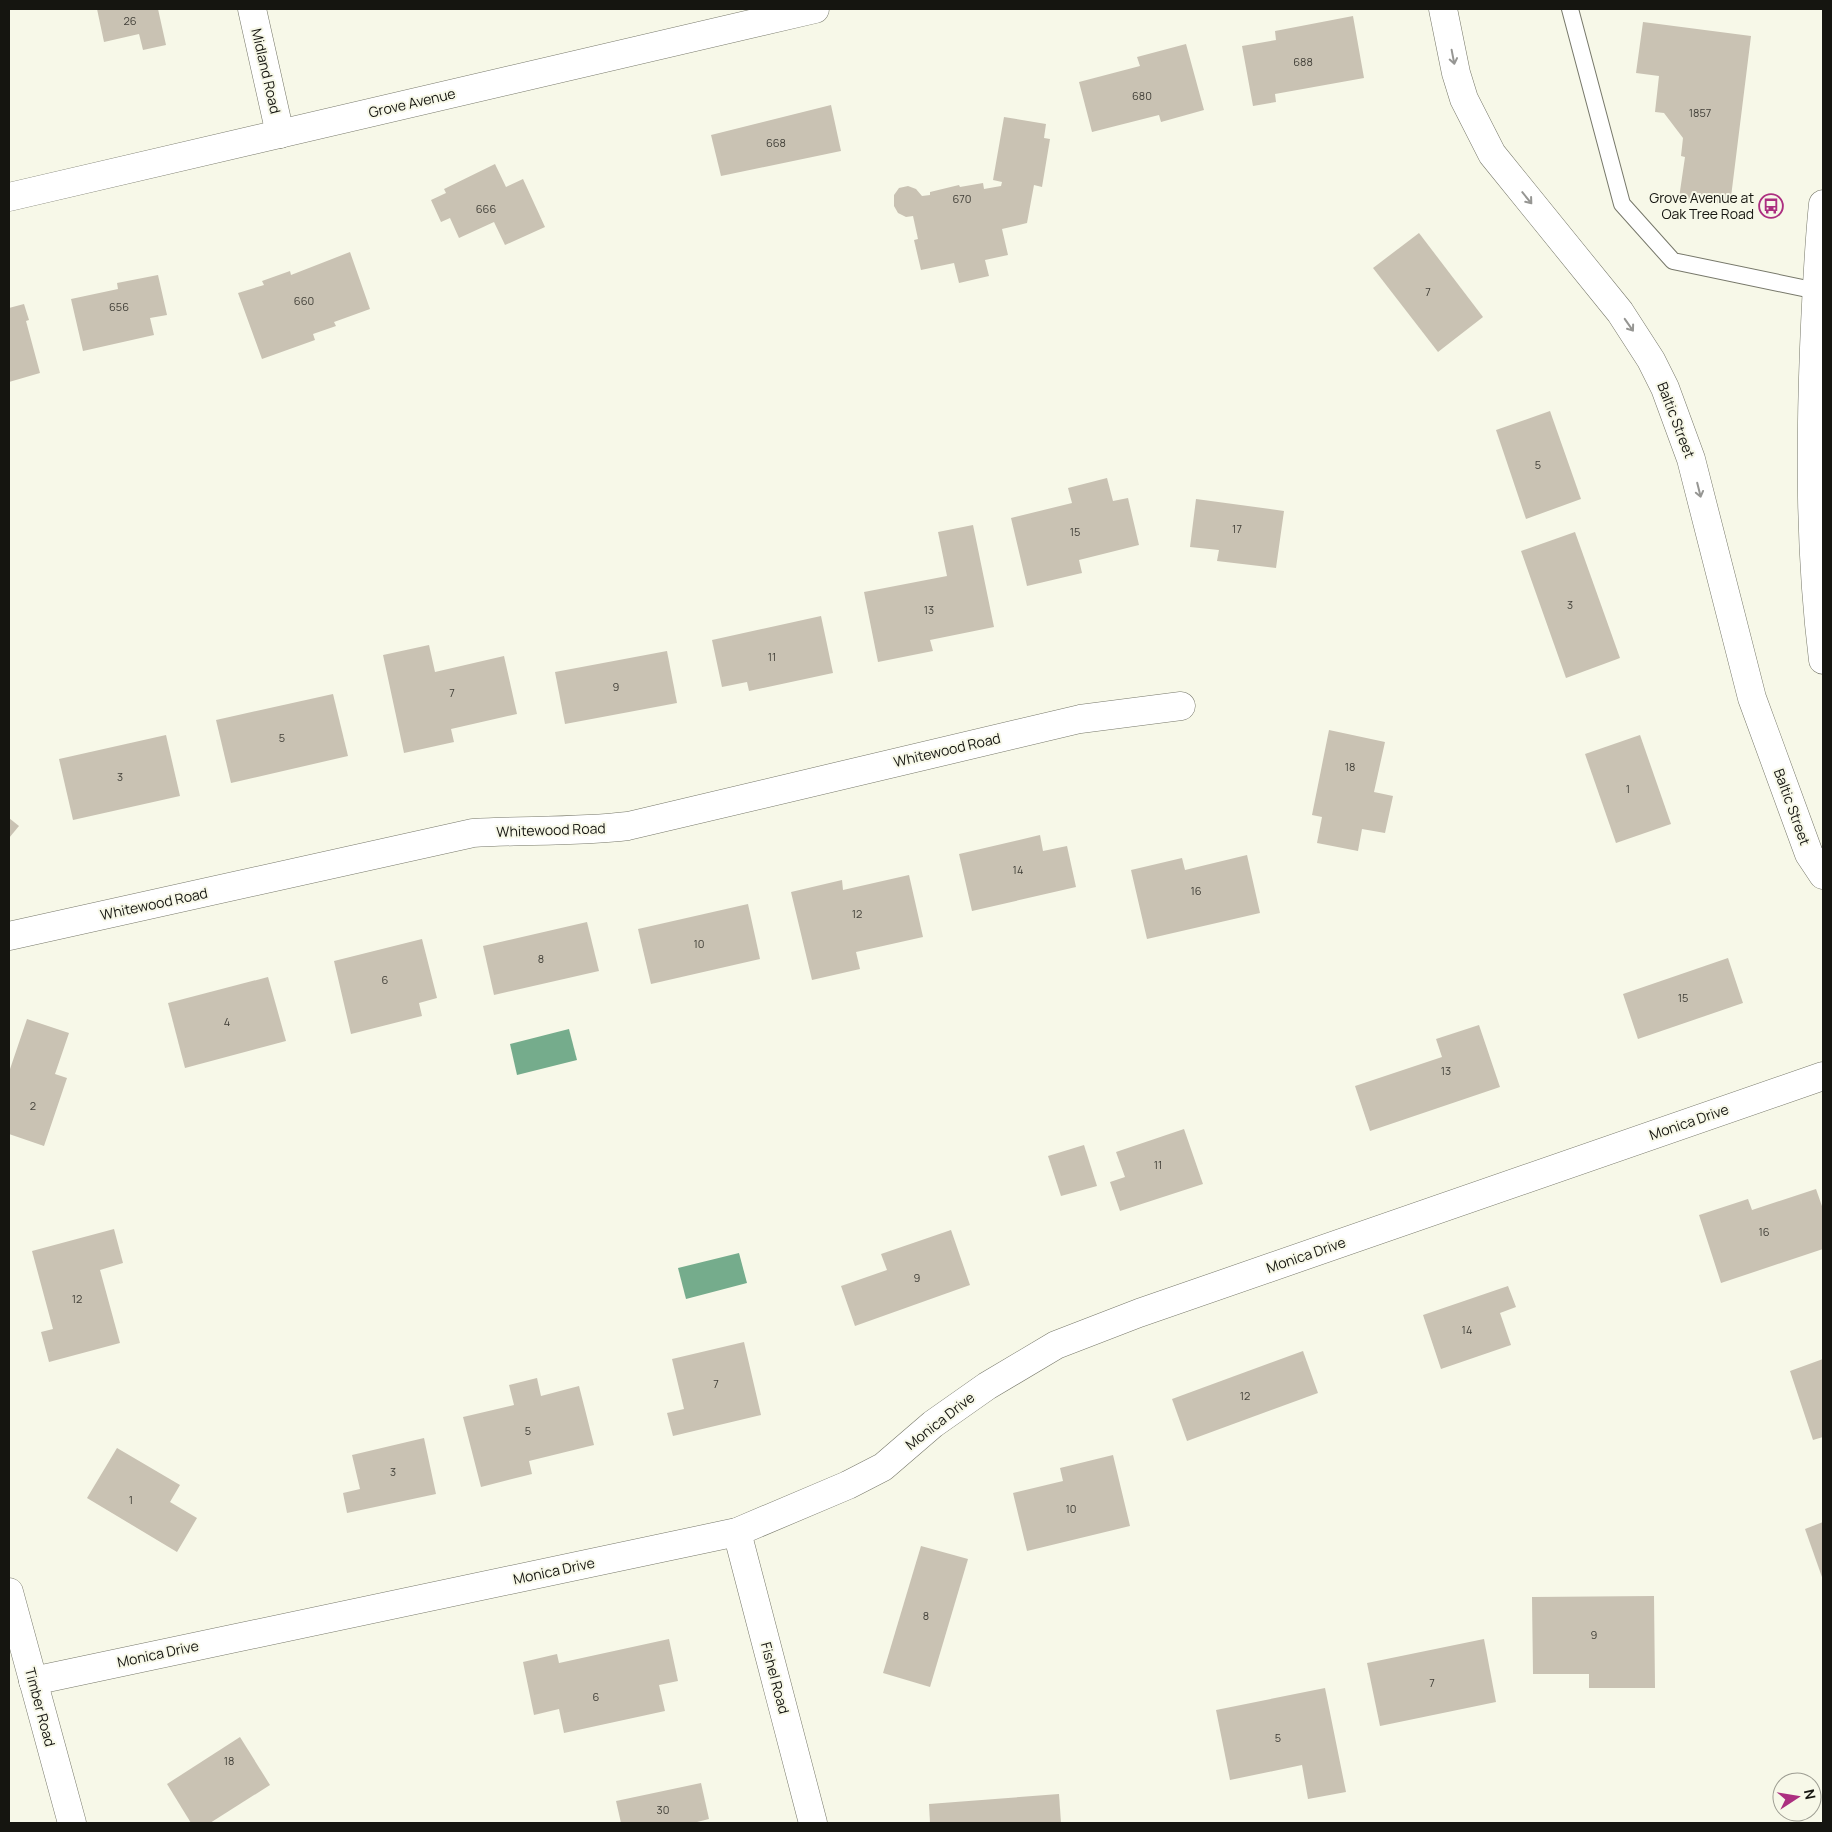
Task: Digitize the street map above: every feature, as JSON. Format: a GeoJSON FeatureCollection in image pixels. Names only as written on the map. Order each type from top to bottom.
{"type":"FeatureCollection","features":[{"type":"Feature","properties":{"kind":"street","name":"Midland Road"},"geometry":{"type":"LineString","coordinates":[[252,9],[280,134]]}},
{"type":"Feature","properties":{"kind":"street","name":"Grove Avenue"},"geometry":{"type":"LineString","coordinates":[[9,197],[815,9]]}},
{"type":"Feature","properties":{"kind":"street","name":"Baltic Street"},"geometry":{"type":"LineString","coordinates":[[1443,9],[1456,73],[1464,99],[1492,154],[1620,312],[1651,360],[1665,388],[1691,459],[1752,698],[1810,854],[1823,875]]}},
{"type":"Feature","properties":{"kind":"street"},"geometry":{"type":"LineString","coordinates":[[1823,204],[1816,291],[1811,422],[1811,503],[1823,660]]}},
{"type":"Feature","properties":{"kind":"street","name":"Whitewood Road"},"geometry":{"type":"LineString","coordinates":[[9,936],[473,833],[523,830],[587,831],[628,826],[1080,719],[1182,706]]}},
{"type":"Feature","properties":{"kind":"street","name":"Monica Drive"},"geometry":{"type":"LineString","coordinates":[[33,1681],[737,1532],[848,1486],[883,1467],[933,1424],[987,1386],[1056,1345],[1139,1313],[1823,1076]]}},
{"type":"Feature","properties":{"kind":"street","name":"Fishel Road"},"geometry":{"type":"LineString","coordinates":[[737,1532],[813,1823]]}},
{"type":"Feature","properties":{"kind":"street","name":"Timber Road"},"geometry":{"type":"LineString","coordinates":[[9,1592],[72,1823]]}},
{"type":"Feature","properties":{"kind":"lane"},"geometry":{"type":"LineString","coordinates":[[1570,9],[1622,204],[1673,261],[1816,291]]}},
{"type":"Feature","properties":{"kind":"shaded area"},"geometry":{"type":"Polygon","coordinates":[[[569,1029],[577,1060],[517,1075],[510,1044],[569,1029]]]}},
{"type":"Feature","properties":{"kind":"shaded area"},"geometry":{"type":"Polygon","coordinates":[[[739,1253],[747,1283],[686,1299],[678,1268],[739,1253]]]}},
{"type":"Feature","properties":{"kind":"building"},"geometry":{"type":"Polygon","coordinates":[[[97,9],[158,9],[166,45],[143,50],[139,34],[104,42],[97,9]]]}},
{"type":"Feature","properties":{"kind":"building"},"geometry":{"type":"Polygon","coordinates":[[[1353,16],[1364,78],[1275,94],[1276,102],[1253,106],[1242,46],[1276,40],[1275,31],[1353,16]]]}},
{"type":"Feature","properties":{"kind":"building"},"geometry":{"type":"Polygon","coordinates":[[[1643,22],[1751,36],[1730,205],[1679,198],[1685,157],[1681,156],[1683,138],[1664,113],[1655,112],[1659,76],[1636,73],[1643,22]]]}},
{"type":"Feature","properties":{"kind":"building"},"geometry":{"type":"Polygon","coordinates":[[[1186,44],[1204,110],[1161,122],[1159,115],[1092,132],[1079,82],[1140,66],[1137,57],[1186,44]]]}},
{"type":"Feature","properties":{"kind":"building"},"geometry":{"type":"Polygon","coordinates":[[[831,105],[841,151],[721,176],[711,135],[831,105]]]}},
{"type":"Feature","properties":{"kind":"building"},"geometry":{"type":"Polygon","coordinates":[[[1004,117],[1046,124],[1044,138],[1050,139],[1042,187],[1034,185],[1027,223],[1002,229],[1008,255],[985,260],[989,276],[959,283],[954,263],[921,270],[914,240],[918,239],[913,216],[906,217],[898,213],[894,206],[894,195],[899,188],[908,186],[916,189],[922,196],[930,195],[930,192],[959,185],[960,187],[983,183],[984,189],[1001,186],[1002,182],[993,180],[1004,117]]]}},
{"type":"Feature","properties":{"kind":"building"},"geometry":{"type":"Polygon","coordinates":[[[495,164],[506,187],[523,179],[545,227],[505,245],[494,222],[459,238],[450,218],[441,222],[431,200],[446,193],[444,189],[495,164]]]}},
{"type":"Feature","properties":{"kind":"building"},"geometry":{"type":"Polygon","coordinates":[[[1419,233],[1483,317],[1438,352],[1373,268],[1419,233]]]}},
{"type":"Feature","properties":{"kind":"building"},"geometry":{"type":"Polygon","coordinates":[[[350,252],[370,309],[334,322],[336,326],[313,334],[315,340],[262,359],[238,293],[264,285],[262,281],[290,271],[291,275],[350,252]]]}},
{"type":"Feature","properties":{"kind":"building"},"geometry":{"type":"Polygon","coordinates":[[[158,275],[167,315],[150,318],[154,335],[83,351],[71,299],[118,289],[117,283],[158,275]]]}},
{"type":"Feature","properties":{"kind":"building"},"geometry":{"type":"Polygon","coordinates":[[[24,304],[29,320],[26,321],[40,373],[9,382],[9,308],[24,304]]]}},
{"type":"Feature","properties":{"kind":"building"},"geometry":{"type":"Polygon","coordinates":[[[1550,411],[1581,499],[1526,519],[1496,430],[1550,411]]]}},
{"type":"Feature","properties":{"kind":"building"},"geometry":{"type":"Polygon","coordinates":[[[1107,478],[1113,501],[1128,498],[1139,545],[1079,560],[1082,573],[1027,586],[1011,518],[1072,503],[1068,488],[1107,478]]]}},
{"type":"Feature","properties":{"kind":"building"},"geometry":{"type":"Polygon","coordinates":[[[1196,499],[1284,511],[1276,568],[1217,561],[1219,550],[1190,547],[1196,499]]]}},
{"type":"Feature","properties":{"kind":"building"},"geometry":{"type":"Polygon","coordinates":[[[973,525],[994,627],[930,640],[933,651],[878,662],[864,592],[947,576],[938,532],[973,525]]]}},
{"type":"Feature","properties":{"kind":"building"},"geometry":{"type":"Polygon","coordinates":[[[1575,532],[1620,658],[1566,678],[1521,551],[1575,532]]]}},
{"type":"Feature","properties":{"kind":"building"},"geometry":{"type":"Polygon","coordinates":[[[821,616],[833,673],[749,691],[747,682],[722,687],[712,640],[821,616]]]}},
{"type":"Feature","properties":{"kind":"building"},"geometry":{"type":"Polygon","coordinates":[[[429,645],[435,672],[504,656],[517,714],[451,729],[454,742],[404,753],[383,655],[429,645]]]}},
{"type":"Feature","properties":{"kind":"building"},"geometry":{"type":"Polygon","coordinates":[[[667,651],[677,703],[565,724],[555,672],[667,651]]]}},
{"type":"Feature","properties":{"kind":"building"},"geometry":{"type":"Polygon","coordinates":[[[333,694],[348,756],[231,783],[216,720],[333,694]]]}},
{"type":"Feature","properties":{"kind":"building"},"geometry":{"type":"Polygon","coordinates":[[[1329,730],[1385,742],[1374,792],[1393,796],[1385,833],[1362,829],[1358,851],[1317,843],[1322,817],[1312,815],[1329,730]]]}},
{"type":"Feature","properties":{"kind":"building"},"geometry":{"type":"Polygon","coordinates":[[[166,735],[180,796],[73,820],[59,759],[166,735]]]}},
{"type":"Feature","properties":{"kind":"building"},"geometry":{"type":"Polygon","coordinates":[[[1640,735],[1671,824],[1616,843],[1585,754],[1640,735]]]}},
{"type":"Feature","properties":{"kind":"building"},"geometry":{"type":"Polygon","coordinates":[[[9,818],[19,826],[9,838],[9,818]]]}},
{"type":"Feature","properties":{"kind":"building"},"geometry":{"type":"Polygon","coordinates":[[[1040,835],[1043,851],[1067,846],[1076,887],[972,911],[959,854],[1040,835]]]}},
{"type":"Feature","properties":{"kind":"building"},"geometry":{"type":"Polygon","coordinates":[[[1247,855],[1260,913],[1147,939],[1131,870],[1182,858],[1185,870],[1247,855]]]}},
{"type":"Feature","properties":{"kind":"building"},"geometry":{"type":"Polygon","coordinates":[[[909,875],[923,937],[856,952],[860,969],[812,980],[791,892],[842,880],[843,890],[909,875]]]}},
{"type":"Feature","properties":{"kind":"building"},"geometry":{"type":"Polygon","coordinates":[[[748,904],[760,959],[651,984],[638,929],[748,904]]]}},
{"type":"Feature","properties":{"kind":"building"},"geometry":{"type":"Polygon","coordinates":[[[587,922],[599,971],[494,995],[483,946],[587,922]]]}},
{"type":"Feature","properties":{"kind":"building"},"geometry":{"type":"Polygon","coordinates":[[[422,939],[437,998],[419,1003],[422,1016],[351,1034],[334,961],[422,939]]]}},
{"type":"Feature","properties":{"kind":"building"},"geometry":{"type":"Polygon","coordinates":[[[1728,958],[1743,1003],[1638,1039],[1623,994],[1728,958]]]}},
{"type":"Feature","properties":{"kind":"building"},"geometry":{"type":"Polygon","coordinates":[[[268,977],[286,1041],[185,1068],[168,1003],[268,977]]]}},
{"type":"Feature","properties":{"kind":"building"},"geometry":{"type":"Polygon","coordinates":[[[27,1019],[69,1033],[55,1074],[67,1078],[44,1146],[9,1134],[9,1072],[27,1019]]]}},
{"type":"Feature","properties":{"kind":"building"},"geometry":{"type":"Polygon","coordinates":[[[1479,1025],[1500,1087],[1370,1131],[1355,1086],[1442,1057],[1436,1039],[1479,1025]]]}},
{"type":"Feature","properties":{"kind":"building"},"geometry":{"type":"Polygon","coordinates":[[[1184,1129],[1203,1184],[1120,1211],[1110,1182],[1125,1177],[1116,1152],[1184,1129]]]}},
{"type":"Feature","properties":{"kind":"building"},"geometry":{"type":"Polygon","coordinates":[[[1084,1145],[1097,1186],[1061,1196],[1048,1156],[1084,1145]]]}},
{"type":"Feature","properties":{"kind":"building"},"geometry":{"type":"Polygon","coordinates":[[[1816,1189],[1823,1209],[1823,1249],[1721,1283],[1699,1215],[1748,1199],[1752,1210],[1816,1189]]]}},
{"type":"Feature","properties":{"kind":"building"},"geometry":{"type":"Polygon","coordinates":[[[114,1229],[123,1263],[100,1270],[120,1343],[49,1362],[41,1332],[53,1329],[32,1251],[114,1229]]]}},
{"type":"Feature","properties":{"kind":"building"},"geometry":{"type":"Polygon","coordinates":[[[951,1230],[970,1285],[855,1326],[841,1286],[887,1270],[881,1254],[951,1230]]]}},
{"type":"Feature","properties":{"kind":"building"},"geometry":{"type":"Polygon","coordinates":[[[1508,1286],[1516,1307],[1500,1313],[1511,1345],[1441,1369],[1423,1315],[1508,1286]]]}},
{"type":"Feature","properties":{"kind":"building"},"geometry":{"type":"Polygon","coordinates":[[[744,1342],[761,1415],[673,1436],[667,1413],[684,1409],[672,1359],[744,1342]]]}},
{"type":"Feature","properties":{"kind":"building"},"geometry":{"type":"Polygon","coordinates":[[[1303,1351],[1318,1393],[1187,1441],[1172,1399],[1303,1351]]]}},
{"type":"Feature","properties":{"kind":"building"},"geometry":{"type":"Polygon","coordinates":[[[1823,1359],[1823,1437],[1813,1440],[1790,1371],[1823,1359]]]}},
{"type":"Feature","properties":{"kind":"building"},"geometry":{"type":"Polygon","coordinates":[[[537,1378],[541,1396],[579,1386],[594,1445],[529,1461],[532,1474],[481,1487],[463,1417],[514,1405],[509,1385],[537,1378]]]}},
{"type":"Feature","properties":{"kind":"building"},"geometry":{"type":"Polygon","coordinates":[[[424,1438],[436,1494],[347,1513],[343,1493],[360,1489],[352,1455],[424,1438]]]}},
{"type":"Feature","properties":{"kind":"building"},"geometry":{"type":"Polygon","coordinates":[[[117,1448],[180,1485],[170,1502],[197,1518],[177,1552],[87,1498],[117,1448]]]}},
{"type":"Feature","properties":{"kind":"building"},"geometry":{"type":"Polygon","coordinates":[[[1113,1455],[1130,1526],[1027,1551],[1013,1493],[1063,1481],[1060,1468],[1113,1455]]]}},
{"type":"Feature","properties":{"kind":"building"},"geometry":{"type":"Polygon","coordinates":[[[1823,1522],[1823,1580],[1805,1529],[1823,1522]]]}},
{"type":"Feature","properties":{"kind":"building"},"geometry":{"type":"Polygon","coordinates":[[[921,1546],[968,1559],[930,1687],[883,1673],[921,1546]]]}},
{"type":"Feature","properties":{"kind":"building"},"geometry":{"type":"Polygon","coordinates":[[[1654,1596],[1655,1688],[1589,1688],[1589,1674],[1533,1674],[1532,1597],[1654,1596]]]}},
{"type":"Feature","properties":{"kind":"building"},"geometry":{"type":"Polygon","coordinates":[[[669,1639],[678,1681],[659,1685],[665,1711],[564,1733],[559,1709],[534,1715],[523,1662],[557,1654],[559,1663],[669,1639]]]}},
{"type":"Feature","properties":{"kind":"building"},"geometry":{"type":"Polygon","coordinates":[[[1484,1639],[1496,1702],[1380,1726],[1367,1663],[1484,1639]]]}},
{"type":"Feature","properties":{"kind":"building"},"geometry":{"type":"Polygon","coordinates":[[[1325,1688],[1346,1792],[1308,1799],[1302,1765],[1230,1780],[1216,1710],[1325,1688]]]}},
{"type":"Feature","properties":{"kind":"building"},"geometry":{"type":"Polygon","coordinates":[[[240,1737],[270,1785],[210,1823],[191,1823],[167,1784],[240,1737]]]}},
{"type":"Feature","properties":{"kind":"building"},"geometry":{"type":"Polygon","coordinates":[[[701,1783],[709,1819],[693,1823],[621,1823],[616,1801],[701,1783]]]}},
{"type":"Feature","properties":{"kind":"building"},"geometry":{"type":"Polygon","coordinates":[[[1059,1794],[1061,1823],[930,1823],[929,1804],[1059,1794]]]}},
{"type":"Feature","properties":{"kind":"place","name":"Grove Avenue at Oak Tree Road"},"geometry":{"type":"Point","coordinates":[1771,206]}}]}
